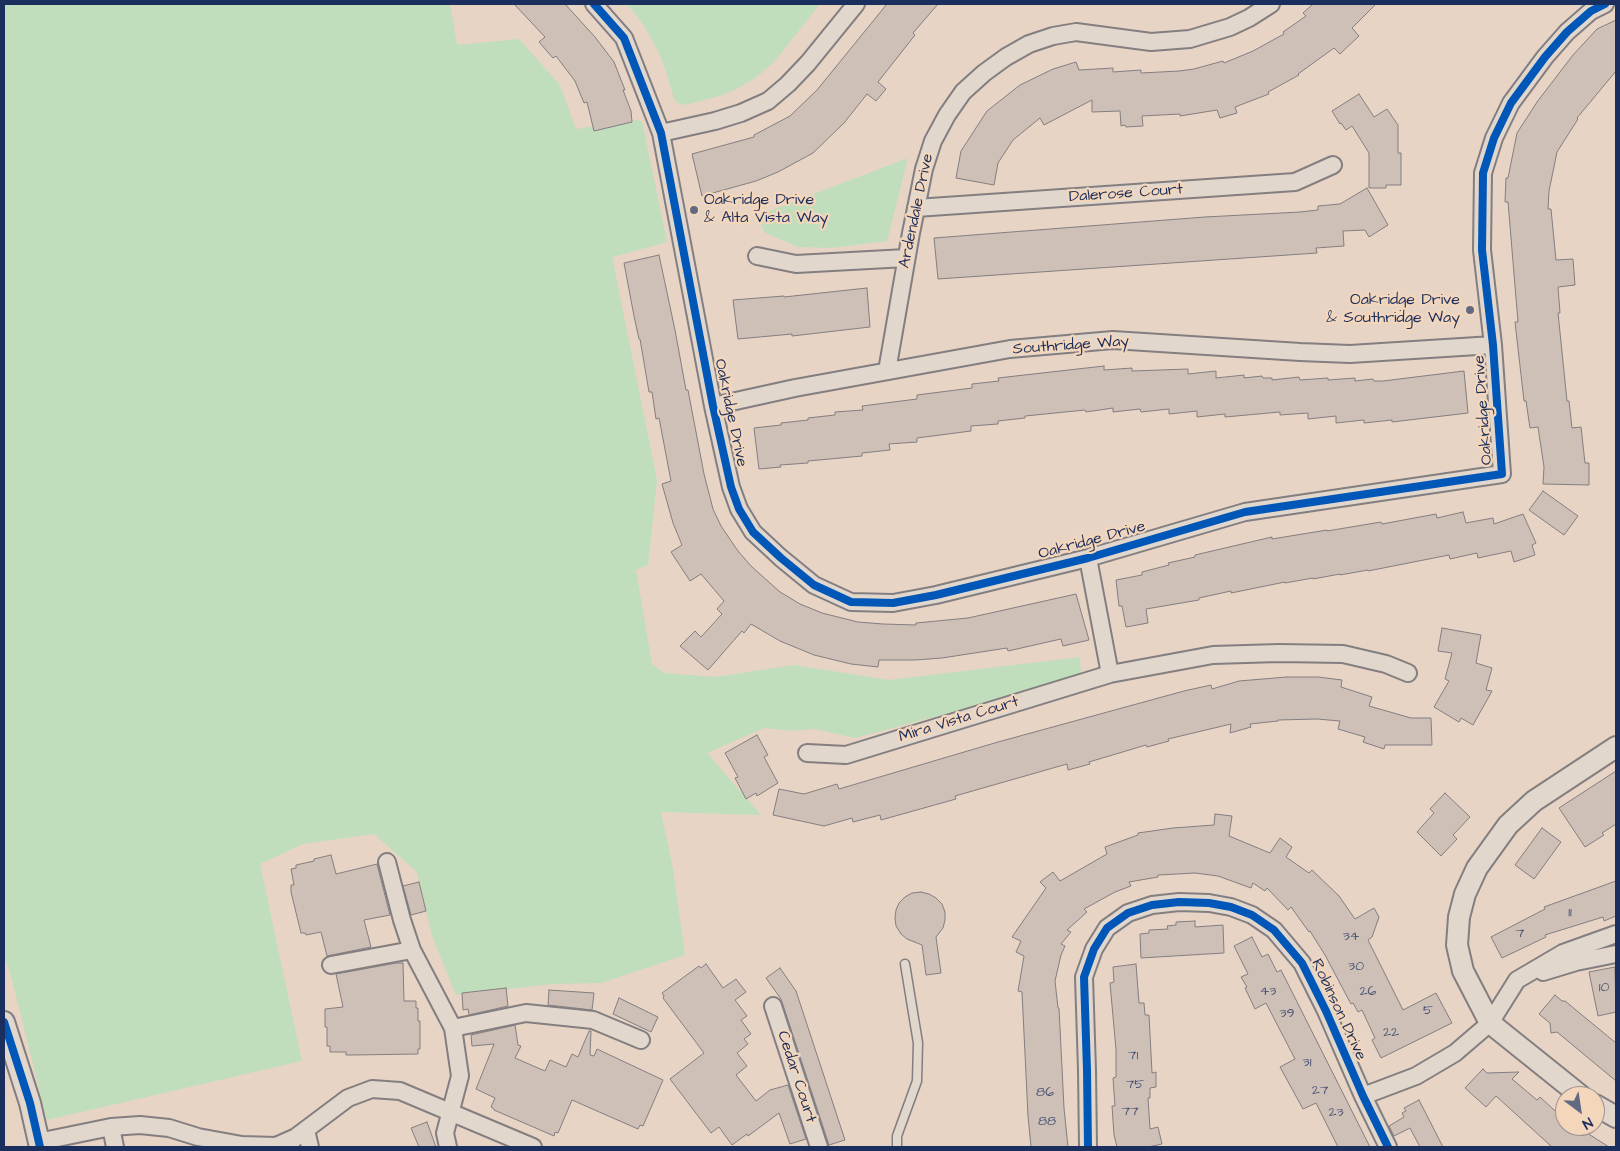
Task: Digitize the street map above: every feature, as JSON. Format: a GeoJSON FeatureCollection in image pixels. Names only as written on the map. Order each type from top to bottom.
{"type":"FeatureCollection","features":[{"type":"Feature","properties":{"kind":"street","name":"Oakridge Drive"},"geometry":{"type":"LineString","coordinates":[[594,4],[624,38],[661,133],[714,406],[731,487],[739,509],[753,532],[814,585],[851,602],[893,603],[936,595],[1088,558],[1245,512],[1502,474],[1493,345],[1482,250],[1483,173],[1494,138],[1511,103],[1545,58],[1568,32],[1591,11],[1605,4]]}},
{"type":"Feature","properties":{"kind":"street"},"geometry":{"type":"LineString","coordinates":[[661,133],[716,121],[768,102],[808,63],[856,4]]}},
{"type":"Feature","properties":{"kind":"street","name":"Ardendale Drive"},"geometry":{"type":"LineString","coordinates":[[887,371],[906,258],[924,168],[933,141],[947,115],[964,92],[984,73],[1006,57],[1029,44],[1053,36],[1076,32],[1151,42],[1190,39],[1230,27],[1271,4]]}},
{"type":"Feature","properties":{"kind":"street","name":"Dalerose Court"},"geometry":{"type":"LineString","coordinates":[[916,208],[1295,182],[1333,165]]}},
{"type":"Feature","properties":{"kind":"street"},"geometry":{"type":"LineString","coordinates":[[757,256],[796,264],[906,258]]}},
{"type":"Feature","properties":{"kind":"street","name":"Southridge Way"},"geometry":{"type":"LineString","coordinates":[[714,406],[795,388],[1010,349],[1113,340],[1350,354],[1493,345]]}},
{"type":"Feature","properties":{"kind":"street"},"geometry":{"type":"LineString","coordinates":[[1088,558],[1110,674]]}},
{"type":"Feature","properties":{"kind":"street","name":"Mira Vista Court"},"geometry":{"type":"LineString","coordinates":[[807,753],[846,755],[1110,674],[1213,655],[1343,654],[1386,664],[1408,673]]}},
{"type":"Feature","properties":{"kind":"street"},"geometry":{"type":"LineString","coordinates":[[1569,1086],[1490,1023],[1463,972],[1457,945],[1459,917],[1465,894],[1477,868],[1508,825],[1534,801],[1616,747]]}},
{"type":"Feature","properties":{"kind":"street"},"geometry":{"type":"LineString","coordinates":[[387,862],[412,950],[453,1028],[460,1076],[445,1133],[448,1147]]}},
{"type":"Feature","properties":{"kind":"street","name":"Robinson Drive"},"geometry":{"type":"LineString","coordinates":[[1088,1147],[1084,978],[1094,948],[1107,928],[1128,913],[1152,905],[1179,902],[1209,903],[1231,907],[1252,915],[1274,930],[1302,963],[1388,1147]]}},
{"type":"Feature","properties":{"kind":"street"},"geometry":{"type":"LineString","coordinates":[[1363,1096],[1416,1076],[1455,1053],[1490,1023],[1517,980],[1563,952],[1616,934]]}},
{"type":"Feature","properties":{"kind":"street"},"geometry":{"type":"LineString","coordinates":[[331,965],[412,950]]}},
{"type":"Feature","properties":{"kind":"street"},"geometry":{"type":"LineString","coordinates":[[1517,980],[1576,962],[1616,954]]}},
{"type":"Feature","properties":{"kind":"street","name":"Cedar Court"},"geometry":{"type":"LineString","coordinates":[[774,1006],[819,1147]]}},
{"type":"Feature","properties":{"kind":"street"},"geometry":{"type":"LineString","coordinates":[[453,1028],[526,1013],[593,1020],[641,1040]]}},
{"type":"Feature","properties":{"kind":"street"},"geometry":{"type":"LineString","coordinates":[[4,1022],[30,1103],[39,1145],[111,1128],[140,1125],[169,1128],[226,1145],[276,1146],[296,1138],[348,1098],[372,1089],[400,1090],[533,1147]]}},
{"type":"Feature","properties":{"kind":"street"},"geometry":{"type":"LineString","coordinates":[[1605,1111],[1616,1117]]}},
{"type":"Feature","properties":{"kind":"street"},"geometry":{"type":"LineString","coordinates":[[111,1128],[115,1147]]}},
{"type":"Feature","properties":{"kind":"street"},"geometry":{"type":"LineString","coordinates":[[296,1138],[310,1147]]}},
{"type":"Feature","properties":{"kind":"lane"},"geometry":{"type":"LineString","coordinates":[[897,1147],[898,1136],[917,1081],[918,1043],[905,964]]}},
{"type":"Feature","properties":{"kind":"green space"},"geometry":{"type":"Polygon","coordinates":[[[4,4],[450,4],[457,45],[519,39],[560,85],[576,129],[635,120],[642,121],[667,242],[612,257],[657,480],[648,565],[636,570],[652,664],[665,673],[715,677],[794,665],[889,680],[1080,657],[1081,678],[855,738],[815,729],[792,731],[764,728],[707,753],[761,815],[661,812],[673,869],[685,955],[601,983],[553,984],[456,995],[432,936],[417,872],[374,834],[303,844],[260,864],[302,1061],[47,1120],[9,968],[4,959],[4,4]]]}},
{"type":"Feature","properties":{"kind":"green space"},"geometry":{"type":"Polygon","coordinates":[[[627,4],[820,4],[774,62],[758,76],[723,95],[685,105],[678,103],[674,99],[658,51],[643,24],[627,4]]]}},
{"type":"Feature","properties":{"kind":"green space"},"geometry":{"type":"Polygon","coordinates":[[[908,158],[887,241],[832,248],[798,247],[764,232],[759,215],[908,158]]]}},
{"type":"Feature","properties":{"kind":"building"},"geometry":{"type":"Polygon","coordinates":[[[514,4],[565,4],[595,37],[614,62],[625,90],[623,90],[631,111],[632,122],[594,131],[587,102],[584,103],[575,81],[556,56],[553,58],[539,42],[545,37],[514,4]]]}},
{"type":"Feature","properties":{"kind":"building"},"geometry":{"type":"Polygon","coordinates":[[[887,4],[938,4],[913,33],[915,35],[878,82],[886,89],[876,101],[867,94],[844,123],[813,153],[778,172],[756,181],[702,196],[692,154],[754,137],[754,135],[790,116],[817,90],[887,4]]]}},
{"type":"Feature","properties":{"kind":"building"},"geometry":{"type":"Polygon","coordinates":[[[1313,4],[1376,4],[1352,28],[1359,36],[1340,54],[1334,48],[1299,75],[1268,92],[1269,94],[1235,107],[1237,113],[1220,118],[1217,110],[1180,116],[1180,114],[1142,116],[1143,126],[1126,127],[1125,125],[1121,126],[1120,111],[1092,112],[1092,100],[1044,125],[1040,118],[1013,140],[998,163],[994,185],[956,178],[961,151],[987,111],[1020,85],[1053,69],[1076,62],[1079,70],[1113,68],[1113,72],[1141,70],[1141,73],[1179,71],[1223,61],[1224,63],[1253,51],[1284,34],[1283,32],[1306,16],[1303,13],[1313,4]]]}},
{"type":"Feature","properties":{"kind":"building"},"geometry":{"type":"Polygon","coordinates":[[[1616,20],[1616,71],[1577,118],[1557,152],[1549,191],[1548,209],[1551,209],[1556,260],[1573,259],[1575,285],[1558,287],[1560,313],[1558,313],[1567,401],[1569,401],[1572,428],[1581,427],[1585,463],[1589,463],[1589,485],[1543,484],[1544,467],[1538,427],[1530,428],[1526,401],[1524,401],[1515,322],[1518,322],[1508,202],[1505,202],[1506,178],[1508,178],[1517,133],[1537,102],[1573,55],[1597,29],[1616,20]]]}},
{"type":"Feature","properties":{"kind":"building"},"geometry":{"type":"Polygon","coordinates":[[[1359,94],[1374,117],[1387,109],[1398,125],[1398,153],[1401,153],[1401,185],[1386,185],[1386,188],[1369,188],[1369,153],[1352,126],[1346,130],[1332,111],[1359,94]]]}},
{"type":"Feature","properties":{"kind":"building"},"geometry":{"type":"Polygon","coordinates":[[[1367,188],[1388,225],[1369,237],[1365,230],[1343,231],[1344,246],[1316,248],[1317,253],[938,279],[934,238],[1318,210],[1318,206],[1340,204],[1367,188]]]}},
{"type":"Feature","properties":{"kind":"building"},"geometry":{"type":"Polygon","coordinates":[[[659,255],[686,390],[688,390],[704,474],[713,509],[721,526],[738,551],[751,566],[780,592],[800,604],[822,613],[858,622],[916,625],[916,623],[968,618],[1076,594],[1089,640],[1063,646],[1061,639],[1008,651],[1007,648],[942,658],[879,660],[878,667],[851,664],[814,655],[780,641],[751,624],[744,633],[742,631],[708,670],[680,646],[695,631],[701,637],[722,614],[717,609],[724,601],[701,574],[690,581],[671,552],[682,545],[673,523],[662,484],[671,481],[659,418],[656,419],[652,392],[649,392],[624,263],[659,255]]]}},
{"type":"Feature","properties":{"kind":"building"},"geometry":{"type":"Polygon","coordinates":[[[867,288],[870,327],[792,336],[792,334],[738,339],[733,300],[784,297],[867,288]]]}},
{"type":"Feature","properties":{"kind":"building"},"geometry":{"type":"Polygon","coordinates":[[[1104,366],[1104,370],[1132,368],[1132,371],[1188,369],[1188,374],[1216,371],[1216,378],[1244,375],[1244,378],[1262,376],[1263,378],[1272,378],[1272,380],[1299,377],[1300,380],[1355,378],[1355,381],[1373,379],[1374,381],[1383,381],[1464,371],[1468,413],[1392,422],[1392,420],[1364,423],[1364,420],[1336,423],[1336,416],[1308,419],[1308,413],[1280,415],[1280,412],[1225,417],[1225,414],[1197,417],[1197,411],[1169,414],[1169,409],[1141,412],[1140,409],[1113,412],[1113,408],[1086,412],[1085,410],[1025,416],[1025,418],[998,421],[998,424],[971,426],[971,431],[917,438],[917,442],[889,444],[890,450],[862,453],[862,456],[808,461],[808,463],[759,469],[754,428],[835,415],[835,412],[863,410],[862,406],[917,399],[917,395],[972,388],[972,384],[999,381],[998,378],[1104,366]]]}},
{"type":"Feature","properties":{"kind":"building"},"geometry":{"type":"Polygon","coordinates":[[[1543,491],[1578,516],[1564,535],[1529,510],[1543,491]]]}},
{"type":"Feature","properties":{"kind":"building"},"geometry":{"type":"Polygon","coordinates":[[[1463,512],[1466,523],[1493,518],[1494,524],[1523,514],[1536,543],[1532,545],[1535,555],[1514,562],[1511,551],[1478,558],[1477,553],[1450,559],[1449,555],[1368,571],[1285,582],[1231,593],[1231,591],[1199,598],[1199,600],[1146,609],[1148,623],[1126,627],[1122,606],[1119,606],[1116,580],[1142,575],[1142,572],[1169,565],[1168,563],[1195,557],[1195,555],[1272,537],[1272,539],[1381,522],[1382,524],[1436,514],[1437,518],[1463,512]]]}},
{"type":"Feature","properties":{"kind":"building"},"geometry":{"type":"Polygon","coordinates":[[[1442,628],[1481,635],[1476,663],[1492,668],[1486,690],[1492,691],[1473,725],[1461,718],[1459,722],[1434,707],[1449,681],[1445,679],[1452,653],[1438,651],[1442,628]]]}},
{"type":"Feature","properties":{"kind":"building"},"geometry":{"type":"Polygon","coordinates":[[[1287,677],[1318,677],[1342,680],[1341,687],[1372,697],[1369,706],[1411,718],[1431,718],[1432,745],[1385,745],[1384,749],[1363,742],[1365,737],[1338,729],[1340,721],[1317,719],[1278,720],[1250,724],[1251,727],[1230,733],[1231,724],[1168,739],[1169,741],[1147,747],[1146,745],[1068,770],[1067,764],[955,796],[956,799],[881,820],[880,815],[853,822],[852,818],[824,826],[773,815],[779,789],[804,794],[837,784],[839,789],[998,742],[1184,691],[1211,685],[1212,689],[1239,681],[1287,677]]]}},
{"type":"Feature","properties":{"kind":"building"},"geometry":{"type":"Polygon","coordinates":[[[757,735],[768,755],[764,757],[778,783],[757,796],[756,793],[746,799],[735,778],[738,777],[725,753],[757,735]]]}},
{"type":"Feature","properties":{"kind":"building"},"geometry":{"type":"Polygon","coordinates":[[[1616,771],[1616,824],[1602,833],[1604,835],[1585,847],[1559,808],[1616,771]]]}},
{"type":"Feature","properties":{"kind":"building"},"geometry":{"type":"Polygon","coordinates":[[[1445,793],[1470,817],[1453,835],[1457,839],[1441,856],[1417,832],[1434,813],[1430,809],[1445,793]]]}},
{"type":"Feature","properties":{"kind":"building"},"geometry":{"type":"Polygon","coordinates":[[[1215,814],[1232,816],[1229,836],[1270,853],[1280,838],[1292,847],[1286,857],[1309,873],[1312,870],[1339,896],[1355,919],[1374,908],[1379,917],[1372,937],[1368,940],[1403,1010],[1436,993],[1452,1023],[1381,1058],[1372,1040],[1375,1038],[1362,1010],[1358,1012],[1353,1003],[1351,1004],[1310,931],[1291,907],[1288,910],[1267,888],[1265,891],[1253,883],[1251,888],[1218,876],[1195,873],[1158,875],[1158,877],[1129,882],[1131,886],[1115,892],[1084,909],[1087,912],[1067,930],[1071,932],[1061,944],[1065,946],[1055,981],[1059,1008],[1068,1147],[1031,1147],[1022,992],[1018,991],[1024,956],[1016,952],[1021,941],[1012,937],[1046,888],[1040,882],[1053,872],[1060,881],[1107,854],[1105,847],[1138,835],[1138,833],[1214,825],[1215,814]]]}},
{"type":"Feature","properties":{"kind":"building"},"geometry":{"type":"Polygon","coordinates":[[[1542,828],[1561,842],[1534,879],[1515,865],[1542,828]]]}},
{"type":"Feature","properties":{"kind":"building"},"geometry":{"type":"Polygon","coordinates":[[[331,855],[336,874],[377,864],[390,915],[364,920],[371,947],[327,956],[321,932],[306,935],[301,933],[291,892],[291,885],[294,885],[291,869],[296,868],[296,865],[331,855]]]}},
{"type":"Feature","properties":{"kind":"building"},"geometry":{"type":"Polygon","coordinates":[[[1616,881],[1616,916],[1604,921],[1603,917],[1545,935],[1546,937],[1502,958],[1491,937],[1545,909],[1544,907],[1616,881]]]}},
{"type":"Feature","properties":{"kind":"building"},"geometry":{"type":"Polygon","coordinates":[[[419,882],[426,911],[411,915],[403,886],[419,882]]]}},
{"type":"Feature","properties":{"kind":"building"},"geometry":{"type":"Polygon","coordinates":[[[921,892],[936,898],[942,904],[945,912],[943,928],[936,937],[941,973],[926,975],[922,945],[907,939],[896,926],[896,910],[899,903],[912,893],[921,892]]]}},
{"type":"Feature","properties":{"kind":"building"},"geometry":{"type":"Polygon","coordinates":[[[1195,921],[1195,927],[1223,925],[1224,953],[1141,958],[1140,934],[1149,933],[1149,930],[1168,929],[1167,926],[1176,925],[1176,922],[1195,921]]]}},
{"type":"Feature","properties":{"kind":"building"},"geometry":{"type":"Polygon","coordinates":[[[1252,937],[1262,957],[1268,954],[1277,972],[1281,970],[1370,1147],[1338,1147],[1316,1103],[1303,1109],[1280,1067],[1295,1059],[1266,1003],[1255,1009],[1241,977],[1248,974],[1234,946],[1252,937]]]}},
{"type":"Feature","properties":{"kind":"building"},"geometry":{"type":"Polygon","coordinates":[[[403,963],[404,1001],[416,1001],[416,1008],[418,1008],[420,1049],[418,1049],[418,1054],[346,1055],[346,1052],[330,1052],[330,1046],[327,1046],[325,1009],[343,1007],[336,974],[403,963]]]}},
{"type":"Feature","properties":{"kind":"building"},"geometry":{"type":"Polygon","coordinates":[[[706,964],[723,988],[736,979],[746,992],[735,1000],[747,1016],[741,1020],[751,1034],[744,1039],[748,1044],[737,1053],[747,1066],[736,1075],[756,1101],[770,1090],[788,1085],[806,1139],[790,1144],[779,1113],[748,1136],[747,1134],[732,1145],[719,1127],[711,1133],[670,1079],[704,1053],[663,998],[662,993],[699,966],[701,968],[706,964]]]}},
{"type":"Feature","properties":{"kind":"building"},"geometry":{"type":"Polygon","coordinates":[[[1136,964],[1139,1003],[1144,1003],[1145,1015],[1149,1015],[1152,1073],[1156,1072],[1156,1087],[1150,1088],[1150,1098],[1148,1098],[1150,1129],[1158,1127],[1162,1144],[1148,1147],[1117,1147],[1114,1135],[1112,1106],[1115,1106],[1113,1078],[1116,1077],[1116,1050],[1110,983],[1114,982],[1113,967],[1136,964]]]}},
{"type":"Feature","properties":{"kind":"building"},"geometry":{"type":"Polygon","coordinates":[[[1615,967],[1616,1012],[1598,1016],[1589,972],[1615,967]]]}},
{"type":"Feature","properties":{"kind":"building"},"geometry":{"type":"Polygon","coordinates":[[[780,968],[796,991],[845,1140],[829,1145],[781,999],[766,978],[780,968]]]}},
{"type":"Feature","properties":{"kind":"building"},"geometry":{"type":"Polygon","coordinates":[[[506,988],[508,1006],[469,1015],[468,1009],[463,1010],[462,993],[506,988]]]}},
{"type":"Feature","properties":{"kind":"building"},"geometry":{"type":"Polygon","coordinates":[[[549,990],[594,993],[592,1010],[548,1005],[549,990]]]}},
{"type":"Feature","properties":{"kind":"building"},"geometry":{"type":"Polygon","coordinates":[[[1555,995],[1616,1043],[1616,1081],[1557,1032],[1551,1033],[1550,1023],[1539,1014],[1555,995]]]}},
{"type":"Feature","properties":{"kind":"building"},"geometry":{"type":"Polygon","coordinates":[[[619,998],[658,1017],[651,1032],[613,1014],[619,998]]]}},
{"type":"Feature","properties":{"kind":"building"},"geometry":{"type":"Polygon","coordinates":[[[515,1025],[518,1045],[521,1046],[515,1058],[545,1071],[550,1060],[566,1067],[572,1054],[578,1057],[589,1031],[591,1031],[590,1055],[594,1056],[597,1049],[663,1080],[643,1126],[640,1125],[638,1129],[572,1100],[558,1133],[555,1132],[554,1136],[494,1110],[491,1107],[495,1098],[476,1089],[494,1044],[472,1046],[471,1035],[515,1025]]]}},
{"type":"Feature","properties":{"kind":"building"},"geometry":{"type":"Polygon","coordinates":[[[1483,1069],[1487,1073],[1519,1072],[1512,1079],[1537,1100],[1540,1097],[1555,1111],[1555,1136],[1592,1136],[1609,1147],[1552,1147],[1496,1096],[1486,1107],[1465,1088],[1483,1069]]]}},
{"type":"Feature","properties":{"kind":"building"},"geometry":{"type":"Polygon","coordinates":[[[1419,1100],[1443,1147],[1420,1147],[1410,1128],[1394,1136],[1389,1126],[1404,1117],[1402,1113],[1406,1111],[1404,1108],[1419,1100]]]}},
{"type":"Feature","properties":{"kind":"building"},"geometry":{"type":"Polygon","coordinates":[[[427,1122],[436,1147],[419,1147],[411,1128],[427,1122]]]}},
{"type":"Feature","properties":{"kind":"cycle path"},"geometry":{"type":"LineString","coordinates":[[594,4],[624,38],[661,133],[713,406],[731,487],[739,509],[753,532],[814,585],[851,602],[893,603],[936,595],[1088,558],[1245,512],[1502,474],[1493,345],[1482,250],[1483,173],[1494,138],[1511,103],[1545,57],[1567,32],[1591,11],[1605,4]]}},
{"type":"Feature","properties":{"kind":"cycle path"},"geometry":{"type":"LineString","coordinates":[[1088,1147],[1084,977],[1094,949],[1107,928],[1128,913],[1152,905],[1179,902],[1209,903],[1231,907],[1252,915],[1274,930],[1302,963],[1388,1147]]}},
{"type":"Feature","properties":{"kind":"cycle path"},"geometry":{"type":"LineString","coordinates":[[4,1022],[30,1103],[40,1147]]}},
{"type":"Feature","properties":{"kind":"place","name":"Oakridge Drive & Alta Vista Way"},"geometry":{"type":"Point","coordinates":[694,210]}},
{"type":"Feature","properties":{"kind":"place","name":"Oakridge Drive & Southridge Way"},"geometry":{"type":"Point","coordinates":[1470,310]}}]}
